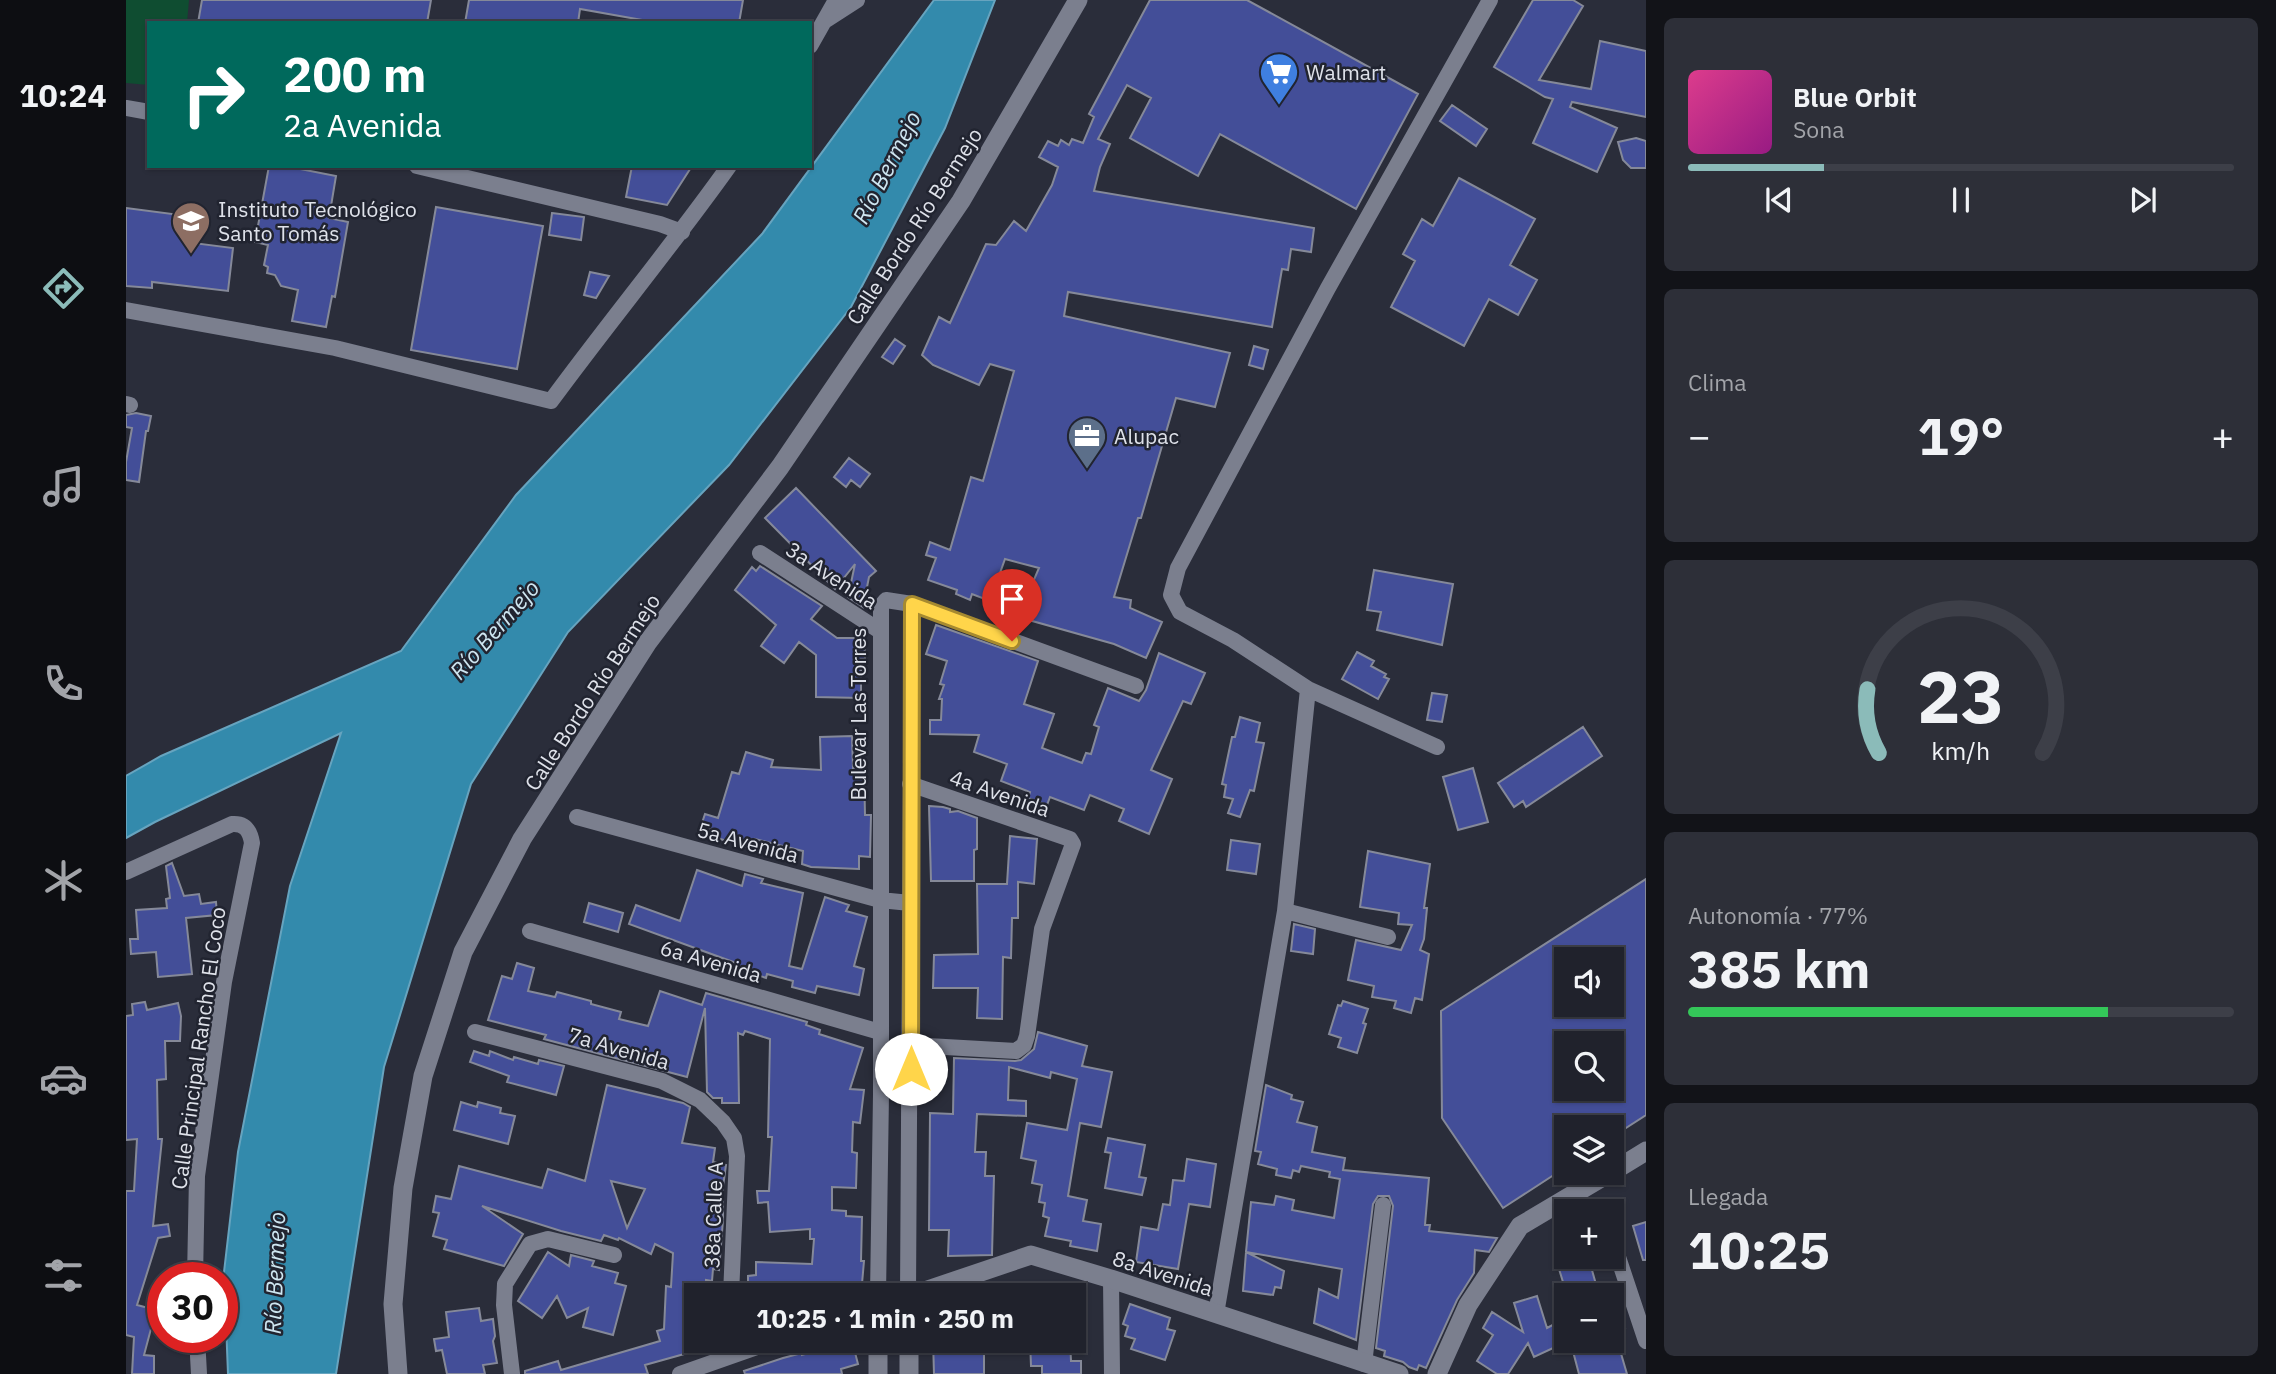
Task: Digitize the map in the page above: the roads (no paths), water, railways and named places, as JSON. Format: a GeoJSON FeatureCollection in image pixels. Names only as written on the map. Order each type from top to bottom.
{"type":"FeatureCollection","features":[{"type":"Feature","properties":{"kind":"main road","name":"Calle Bordo Río Bermejo"},"geometry":{"type":"LineString","coordinates":[[398,1374],[393,1304],[403,1188],[423,1076],[463,952],[522,839],[648,642],[780,467],[961,201],[1079,0]]}},
{"type":"Feature","properties":{"kind":"main road"},"geometry":{"type":"LineString","coordinates":[[1624,1164],[1646,1151]]}},
{"type":"Feature","properties":{"kind":"main road"},"geometry":{"type":"LineString","coordinates":[[1438,1374],[1468,1305],[1520,1226],[1589,1185]]}},
{"type":"Feature","properties":{"kind":"main road","name":"8a Avenida"},"geometry":{"type":"LineString","coordinates":[[947,1283],[1031,1255],[1399,1374]]}},
{"type":"Feature","properties":{"kind":"main road"},"geometry":{"type":"LineString","coordinates":[[878,1353],[878,1374]]}},
{"type":"Feature","properties":{"kind":"main road"},"geometry":{"type":"LineString","coordinates":[[909,1353],[909,1374]]}},
{"type":"Feature","properties":{"kind":"street"},"geometry":{"type":"LineString","coordinates":[[812,43],[836,0]]}},
{"type":"Feature","properties":{"kind":"street"},"geometry":{"type":"LineString","coordinates":[[827,20],[857,0]]}},
{"type":"Feature","properties":{"kind":"street"},"geometry":{"type":"LineString","coordinates":[[1437,747],[1308,689],[1233,640],[1180,612],[1171,595],[1178,568],[1328,288],[1490,0]]}},
{"type":"Feature","properties":{"kind":"street"},"geometry":{"type":"LineString","coordinates":[[126,108],[147,112]]}},
{"type":"Feature","properties":{"kind":"street"},"geometry":{"type":"LineString","coordinates":[[425,168],[660,224],[682,232]]}},
{"type":"Feature","properties":{"kind":"street"},"geometry":{"type":"LineString","coordinates":[[126,310],[335,348],[551,401],[608,324],[682,232],[728,168]]}},
{"type":"Feature","properties":{"kind":"street","name":"3a Avenida"},"geometry":{"type":"LineString","coordinates":[[761,553],[880,631]]}},
{"type":"Feature","properties":{"kind":"street","name":"Bulevar Las Torres"},"geometry":{"type":"LineString","coordinates":[[878,1283],[881,606],[886,600],[912,604]]}},
{"type":"Feature","properties":{"kind":"street"},"geometry":{"type":"LineString","coordinates":[[911,1283],[912,604],[1136,686]]}},
{"type":"Feature","properties":{"kind":"street"},"geometry":{"type":"LineString","coordinates":[[1216,1314],[1285,911],[1308,689]]}},
{"type":"Feature","properties":{"kind":"street","name":"4a Avenida"},"geometry":{"type":"LineString","coordinates":[[910,784],[1070,839],[1073,844],[1042,929],[1024,1045],[1016,1051],[911,1045]]}},
{"type":"Feature","properties":{"kind":"street","name":"5a Avenida"},"geometry":{"type":"LineString","coordinates":[[577,817],[880,900],[910,903]]}},
{"type":"Feature","properties":{"kind":"street","name":"Calle Principal Rancho El Coco"},"geometry":{"type":"LineString","coordinates":[[126,872],[232,824],[239,823],[246,827],[252,843],[224,982],[197,1176],[195,1262]]}},
{"type":"Feature","properties":{"kind":"street"},"geometry":{"type":"LineString","coordinates":[[1285,911],[1388,937]]}},
{"type":"Feature","properties":{"kind":"street","name":"6a Avenida"},"geometry":{"type":"LineString","coordinates":[[530,931],[880,1032]]}},
{"type":"Feature","properties":{"kind":"street","name":"7a Avenida"},"geometry":{"type":"LineString","coordinates":[[475,1032],[662,1081],[700,1100],[723,1122],[734,1138]]}},
{"type":"Feature","properties":{"kind":"street"},"geometry":{"type":"LineString","coordinates":[[881,1094],[911,1093]]}},
{"type":"Feature","properties":{"kind":"street","name":"38a Calle A"},"geometry":{"type":"LineString","coordinates":[[732,1283],[737,1156],[734,1138]]}},
{"type":"Feature","properties":{"kind":"street"},"geometry":{"type":"LineString","coordinates":[[1364,1364],[1383,1205]]}},
{"type":"Feature","properties":{"kind":"street"},"geometry":{"type":"LineString","coordinates":[[512,1374],[504,1305],[505,1284],[530,1244],[548,1239],[614,1255]]}},
{"type":"Feature","properties":{"kind":"street"},"geometry":{"type":"LineString","coordinates":[[1622,1269],[1646,1341]]}},
{"type":"Feature","properties":{"kind":"street"},"geometry":{"type":"LineString","coordinates":[[1111,1279],[1112,1374]]}},
{"type":"Feature","properties":{"kind":"street"},"geometry":{"type":"LineString","coordinates":[[198,1353],[199,1374]]}},
{"type":"Feature","properties":{"kind":"street"},"geometry":{"type":"LineString","coordinates":[[680,1374],[740,1353]]}},
{"type":"Feature","properties":{"kind":"water","name":"Río Bermejo"},"geometry":{"type":"Polygon","coordinates":[[[934,0],[995,0],[945,128],[851,307],[729,465],[568,632],[471,784],[384,1067],[336,1374],[228,1374],[227,1353],[238,1353],[238,1262],[225,1262],[238,1152],[290,886],[341,733],[126,838],[126,776],[161,756],[401,651],[516,495],[762,234],[934,0]]]}},
{"type":"Feature","properties":{"kind":"place","name":"Walmart"},"geometry":{"type":"Point","coordinates":[1279,106]}},
{"type":"Feature","properties":{"kind":"place","name":"Instituto Tecnológico Santo Tomás"},"geometry":{"type":"Point","coordinates":[191,255]}},
{"type":"Feature","properties":{"kind":"place","name":"Alupac"},"geometry":{"type":"Point","coordinates":[1087,470]}}]}
